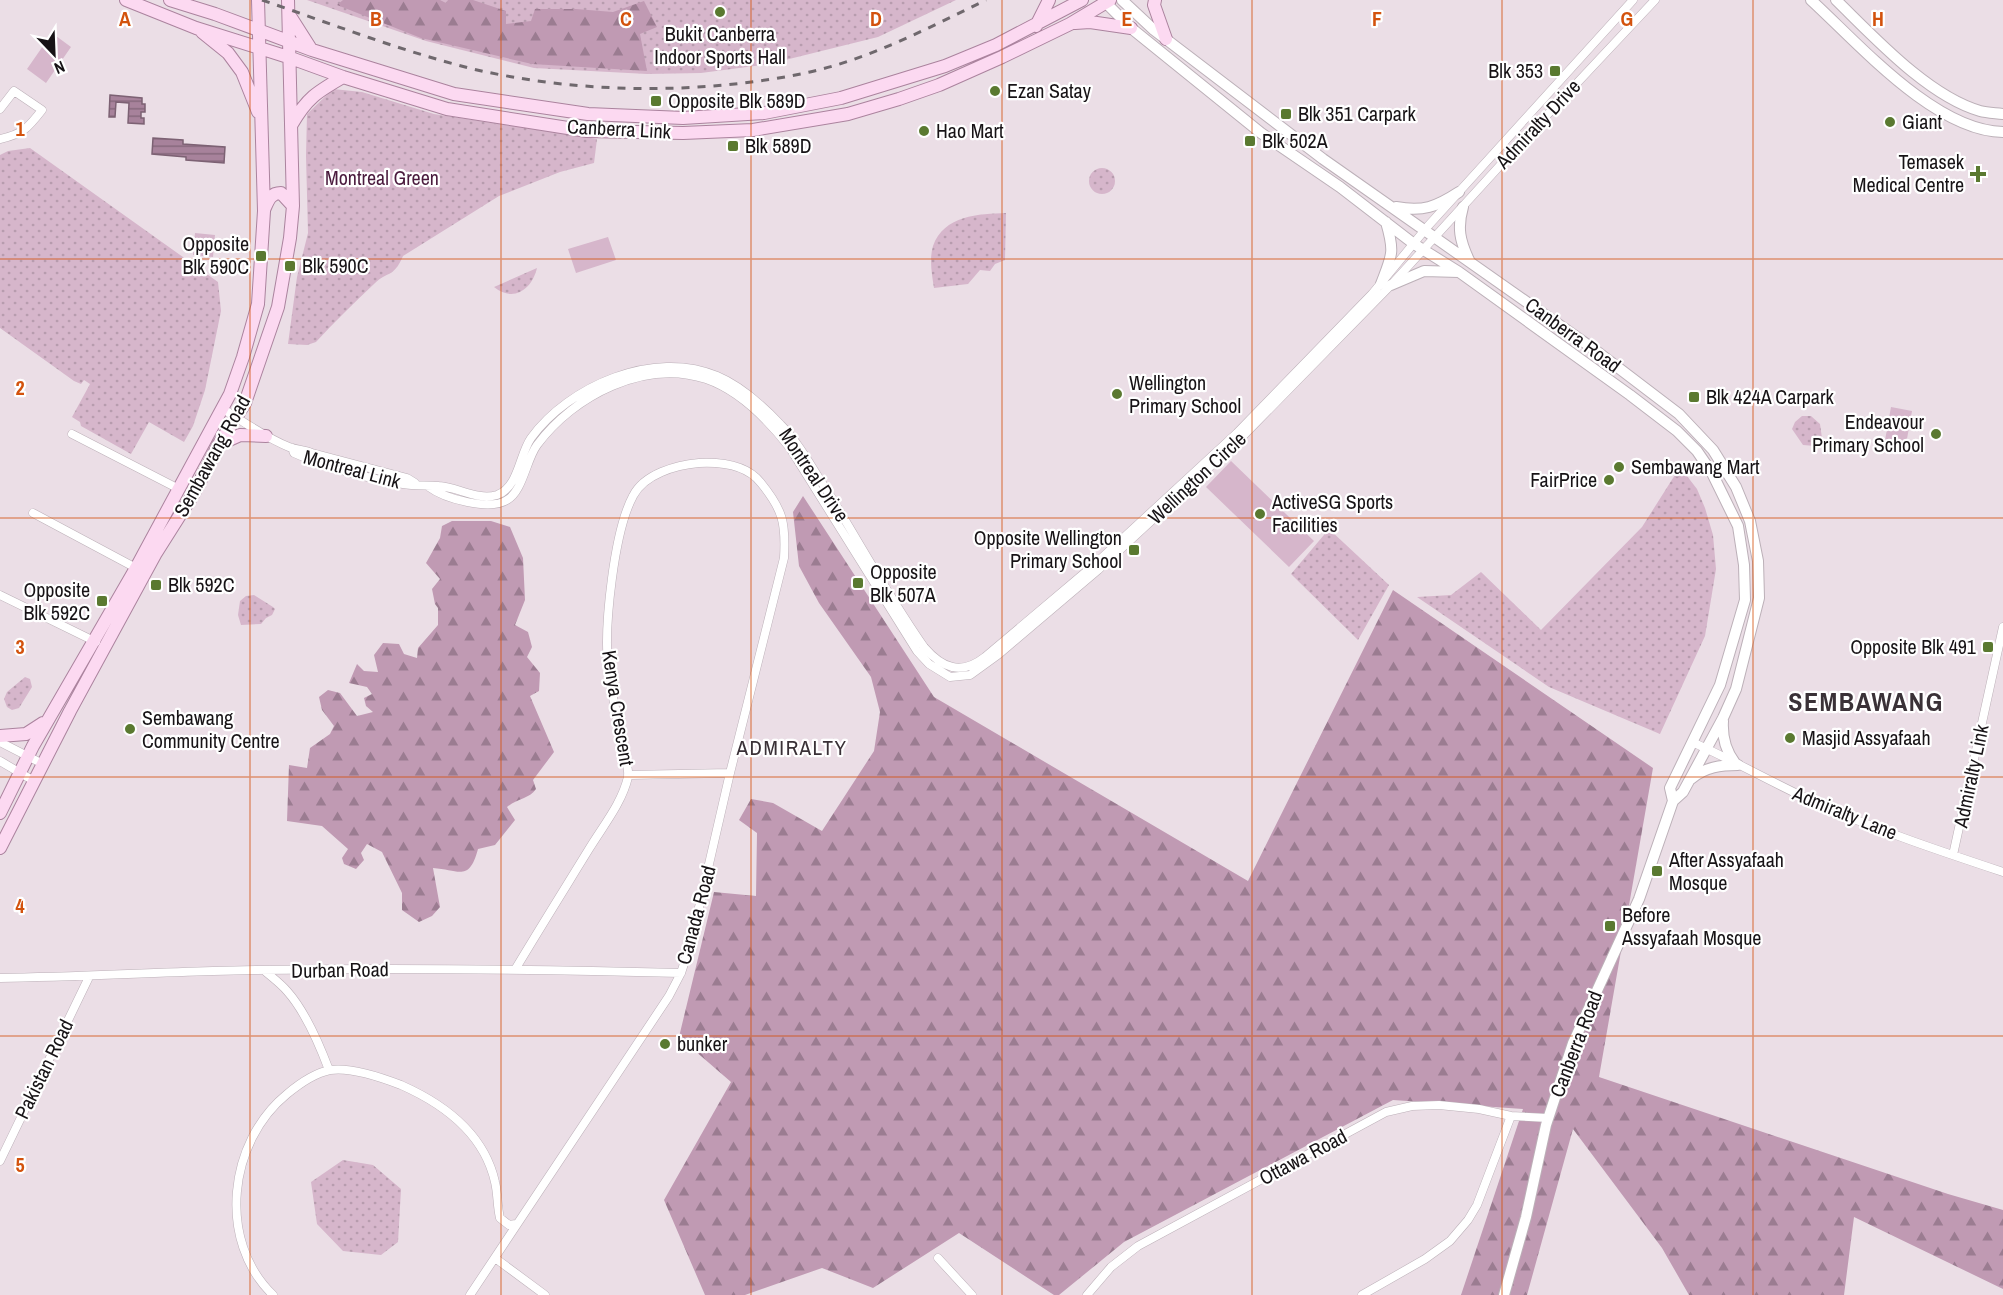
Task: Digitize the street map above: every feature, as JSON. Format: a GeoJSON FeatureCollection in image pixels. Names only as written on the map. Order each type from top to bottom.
{"type":"FeatureCollection","features":[{"type":"Feature","properties":{"kind":"main road","name":"Canberra Link"},"geometry":{"type":"LineString","coordinates":[[126,0],[196,28],[447,109],[587,131],[683,133],[753,130],[848,114],[899,99],[949,81],[1070,24],[1106,1]]}},
{"type":"Feature","properties":{"kind":"main road","name":"Sembawang Road"},"geometry":{"type":"LineString","coordinates":[[0,848],[43,764],[136,568],[223,409],[243,357],[258,304],[264,211],[258,0]]}},
{"type":"Feature","properties":{"kind":"main road"},"geometry":{"type":"LineString","coordinates":[[1036,26],[1049,0]]}},
{"type":"Feature","properties":{"kind":"main road","name":"Canberra Link"},"geometry":{"type":"LineString","coordinates":[[176,1],[312,50],[454,94],[588,114],[683,118],[764,113],[841,98],[945,66],[1036,26],[1082,0]]}},
{"type":"Feature","properties":{"kind":"main road","name":"Canberra Road"},"geometry":{"type":"LineString","coordinates":[[1122,0],[1166,39],[1323,159],[1595,350],[1679,414],[1713,450],[1736,487],[1750,520],[1758,561],[1759,598],[1736,689],[1683,792],[1673,801],[1639,898],[1573,1043],[1548,1118],[1526,1217],[1504,1295]]}},
{"type":"Feature","properties":{"kind":"main road"},"geometry":{"type":"LineString","coordinates":[[1155,0],[1154,5],[1166,39]]}},
{"type":"Feature","properties":{"kind":"main road"},"geometry":{"type":"LineString","coordinates":[[1811,0],[1894,78],[1946,114],[1969,126],[2003,132]]}},
{"type":"Feature","properties":{"kind":"main road"},"geometry":{"type":"LineString","coordinates":[[1836,0],[1904,66],[1952,99],[1979,111],[2003,114]]}},
{"type":"Feature","properties":{"kind":"main road","name":"Canberra Road"},"geometry":{"type":"LineString","coordinates":[[1106,1],[1131,28],[1261,133],[1419,247],[1459,272],[1677,430],[1697,451],[1726,498],[1738,526],[1744,565],[1745,600],[1720,684],[1675,773],[1670,788],[1673,801]]}},
{"type":"Feature","properties":{"kind":"main road"},"geometry":{"type":"LineString","coordinates":[[288,6],[298,32],[312,50]]}},
{"type":"Feature","properties":{"kind":"main road","name":"Sembawang Road"},"geometry":{"type":"LineString","coordinates":[[0,813],[48,720],[194,493],[219,444],[245,403],[278,307],[290,238],[293,206],[288,6]]}},
{"type":"Feature","properties":{"kind":"main road"},"geometry":{"type":"LineString","coordinates":[[1070,24],[1090,22],[1131,28]]}},
{"type":"Feature","properties":{"kind":"main road"},"geometry":{"type":"LineString","coordinates":[[196,28],[228,52],[242,72],[262,121]]}},
{"type":"Feature","properties":{"kind":"main road"},"geometry":{"type":"LineString","coordinates":[[291,126],[305,103],[314,94],[343,77]]}},
{"type":"Feature","properties":{"kind":"main road"},"geometry":{"type":"LineString","coordinates":[[1393,207],[1414,210],[1431,207],[1459,192]]}},
{"type":"Feature","properties":{"kind":"main road"},"geometry":{"type":"LineString","coordinates":[[264,211],[270,197],[276,193],[281,193],[293,206]]}},
{"type":"Feature","properties":{"kind":"main road"},"geometry":{"type":"LineString","coordinates":[[1463,207],[1459,234],[1470,263]]}},
{"type":"Feature","properties":{"kind":"main road"},"geometry":{"type":"LineString","coordinates":[[1386,221],[1393,253],[1386,285]]}},
{"type":"Feature","properties":{"kind":"main road"},"geometry":{"type":"LineString","coordinates":[[1386,285],[1424,271],[1459,272]]}},
{"type":"Feature","properties":{"kind":"main road"},"geometry":{"type":"LineString","coordinates":[[219,444],[240,435],[266,436]]}},
{"type":"Feature","properties":{"kind":"main road"},"geometry":{"type":"LineString","coordinates":[[1723,718],[1723,740],[1728,754],[1737,764]]}},
{"type":"Feature","properties":{"kind":"main road"},"geometry":{"type":"LineString","coordinates":[[0,736],[26,734],[48,720]]}},
{"type":"Feature","properties":{"kind":"main road"},"geometry":{"type":"LineString","coordinates":[[1689,781],[1706,770],[1722,765],[1737,764]]}},
{"type":"Feature","properties":{"kind":"street","name":"Admiralty Drive"},"geometry":{"type":"LineString","coordinates":[[1419,247],[1426,230],[1633,0]]}},
{"type":"Feature","properties":{"kind":"street","name":"Admiralty Drive"},"geometry":{"type":"LineString","coordinates":[[1419,247],[1436,238],[1516,148],[1655,0]]}},
{"type":"Feature","properties":{"kind":"street"},"geometry":{"type":"LineString","coordinates":[[0,109],[14,91],[42,110],[26,130],[16,136],[0,139]]}},
{"type":"Feature","properties":{"kind":"street","name":"Wellington Circle"},"geometry":{"type":"LineString","coordinates":[[950,677],[965,676],[977,671],[1098,570],[1241,438],[1419,247]]}},
{"type":"Feature","properties":{"kind":"street","name":"Wellington Circle"},"geometry":{"type":"LineString","coordinates":[[951,667],[962,668],[978,663],[1094,565],[1237,433],[1386,285]]}},
{"type":"Feature","properties":{"kind":"street","name":"Montreal Drive"},"geometry":{"type":"LineString","coordinates":[[498,494],[508,488],[512,482],[533,436],[555,413],[597,384],[626,373],[660,367],[687,368],[716,375],[751,397],[783,427],[812,467],[916,635],[933,656],[941,663],[951,667]]}},
{"type":"Feature","properties":{"kind":"street","name":"Montreal Drive"},"geometry":{"type":"LineString","coordinates":[[506,501],[515,493],[537,444],[560,419],[587,399],[612,386],[659,374],[706,379],[747,403],[775,429],[824,499],[917,651],[929,664],[950,677]]}},
{"type":"Feature","properties":{"kind":"street","name":"Montreal Link"},"geometry":{"type":"LineString","coordinates":[[223,409],[266,436],[292,448],[301,448],[312,453],[407,478],[416,484],[429,487],[439,486],[484,496],[498,494]]}},
{"type":"Feature","properties":{"kind":"street","name":"Sembawang Road"},"geometry":{"type":"LineString","coordinates":[[72,434],[178,489]]}},
{"type":"Feature","properties":{"kind":"street","name":"Kenya Crescent"},"geometry":{"type":"LineString","coordinates":[[516,968],[614,809],[628,775],[608,665],[608,637],[615,556],[620,531],[633,495],[648,480],[677,465],[714,462],[743,469],[759,479],[772,495],[783,516]]}},
{"type":"Feature","properties":{"kind":"street","name":"Montreal Link"},"geometry":{"type":"LineString","coordinates":[[429,487],[438,493],[486,505],[506,501]]}},
{"type":"Feature","properties":{"kind":"street"},"geometry":{"type":"LineString","coordinates":[[33,513],[136,568]]}},
{"type":"Feature","properties":{"kind":"street","name":"Canada Road"},"geometry":{"type":"LineString","coordinates":[[470,1295],[630,1056],[669,996],[681,973],[691,942],[730,773],[784,558],[783,516]]}},
{"type":"Feature","properties":{"kind":"street"},"geometry":{"type":"LineString","coordinates":[[0,595],[99,644]]}},
{"type":"Feature","properties":{"kind":"street","name":"Admiralty Link"},"geometry":{"type":"LineString","coordinates":[[1953,855],[2003,627]]}},
{"type":"Feature","properties":{"kind":"street"},"geometry":{"type":"LineString","coordinates":[[0,742],[43,764]]}},
{"type":"Feature","properties":{"kind":"street","name":"Admiralty Lane"},"geometry":{"type":"LineString","coordinates":[[1692,742],[1826,807],[1879,829],[2003,872]]}},
{"type":"Feature","properties":{"kind":"street"},"geometry":{"type":"LineString","coordinates":[[0,761],[34,781]]}},
{"type":"Feature","properties":{"kind":"street"},"geometry":{"type":"LineString","coordinates":[[628,775],[730,773]]}},
{"type":"Feature","properties":{"kind":"street","name":"Durban Road"},"geometry":{"type":"LineString","coordinates":[[0,978],[89,977],[214,971],[516,968],[681,973]]}},
{"type":"Feature","properties":{"kind":"street"},"geometry":{"type":"LineString","coordinates":[[266,972],[288,992],[316,1039],[329,1070]]}},
{"type":"Feature","properties":{"kind":"street","name":"Pakistan Road"},"geometry":{"type":"LineString","coordinates":[[0,1161],[89,977]]}},
{"type":"Feature","properties":{"kind":"street"},"geometry":{"type":"LineString","coordinates":[[273,1295],[263,1285],[244,1254],[237,1222],[240,1166],[248,1143],[275,1103],[300,1083],[329,1070],[342,1070],[385,1078],[428,1097],[451,1113],[471,1132],[486,1159],[495,1182],[500,1218],[509,1224],[516,1224]]}},
{"type":"Feature","properties":{"kind":"street","name":"Ottawa Road"},"geometry":{"type":"LineString","coordinates":[[1087,1295],[1111,1267],[1138,1246],[1386,1112],[1412,1106],[1439,1105],[1479,1109],[1511,1116],[1548,1118]]}},
{"type":"Feature","properties":{"kind":"street"},"geometry":{"type":"LineString","coordinates":[[1362,1295],[1425,1259],[1450,1241],[1468,1220],[1477,1205],[1511,1116]]}},
{"type":"Feature","properties":{"kind":"street"},"geometry":{"type":"LineString","coordinates":[[495,1258],[545,1295]]}},
{"type":"Feature","properties":{"kind":"street"},"geometry":{"type":"LineString","coordinates":[[938,1258],[958,1277],[972,1295]]}},
{"type":"Feature","properties":{"kind":"green space"},"geometry":{"type":"Polygon","coordinates":[[[307,0],[956,0],[878,37],[769,64],[701,73],[647,74],[534,68],[426,41],[307,0]]]}},
{"type":"Feature","properties":{"kind":"green space"},"geometry":{"type":"Polygon","coordinates":[[[343,0],[440,0],[446,3],[448,0],[473,0],[506,11],[506,24],[531,21],[535,9],[613,12],[644,1],[657,27],[640,34],[647,71],[532,64],[421,38],[337,5],[343,0]]]}},
{"type":"Feature","properties":{"kind":"green space"},"geometry":{"type":"Polygon","coordinates":[[[52,33],[71,47],[46,83],[27,69],[52,33]]]}},
{"type":"Feature","properties":{"kind":"green space","name":"Montreal Green"},"geometry":{"type":"Polygon","coordinates":[[[333,89],[362,92],[434,114],[597,139],[594,163],[560,172],[499,196],[403,256],[393,271],[374,284],[316,342],[307,345],[288,344],[297,277],[308,233],[307,114],[333,89]]]}},
{"type":"Feature","properties":{"kind":"green space"},"geometry":{"type":"Polygon","coordinates":[[[30,148],[218,282],[221,311],[205,390],[193,426],[184,442],[149,422],[131,454],[81,426],[80,422],[72,417],[90,384],[84,380],[81,384],[74,381],[0,328],[0,155],[8,151],[30,148]]]}},
{"type":"Feature","properties":{"kind":"green space"},"geometry":{"type":"Polygon","coordinates":[[[1102,168],[1111,172],[1115,181],[1111,190],[1102,194],[1093,190],[1089,181],[1093,172],[1102,168]]]}},
{"type":"Feature","properties":{"kind":"green space"},"geometry":{"type":"Polygon","coordinates":[[[1006,213],[1005,260],[995,264],[990,271],[980,270],[968,284],[934,288],[931,267],[932,251],[938,236],[945,228],[964,218],[1006,213]]]}},
{"type":"Feature","properties":{"kind":"green space"},"geometry":{"type":"Polygon","coordinates":[[[195,233],[215,235],[213,257],[193,255],[195,233]]]}},
{"type":"Feature","properties":{"kind":"green space"},"geometry":{"type":"Polygon","coordinates":[[[608,237],[616,260],[576,273],[568,249],[608,237]]]}},
{"type":"Feature","properties":{"kind":"green space"},"geometry":{"type":"Polygon","coordinates":[[[537,268],[531,282],[515,294],[501,292],[494,287],[537,268]]]}},
{"type":"Feature","properties":{"kind":"green space"},"geometry":{"type":"Polygon","coordinates":[[[1891,407],[1912,411],[1905,450],[1884,446],[1891,407]]]}},
{"type":"Feature","properties":{"kind":"green space"},"geometry":{"type":"Polygon","coordinates":[[[1802,416],[1811,416],[1820,424],[1822,438],[1815,446],[1803,445],[1792,429],[1795,422],[1802,416]]]}},
{"type":"Feature","properties":{"kind":"green space","name":"ActiveSG Sports Facilities"},"geometry":{"type":"Polygon","coordinates":[[[1231,461],[1314,541],[1289,567],[1206,487],[1231,461]]]}},
{"type":"Feature","properties":{"kind":"green space"},"geometry":{"type":"Polygon","coordinates":[[[1680,467],[1697,489],[1705,508],[1713,535],[1716,569],[1705,636],[1660,734],[1549,687],[1417,597],[1451,595],[1481,572],[1541,630],[1642,527],[1680,467]]]}},
{"type":"Feature","properties":{"kind":"green space"},"geometry":{"type":"Polygon","coordinates":[[[803,496],[934,697],[1248,881],[1393,590],[1653,768],[1599,1077],[1948,1194],[2003,1210],[2003,1289],[1854,1217],[1844,1295],[1689,1295],[1662,1248],[1573,1129],[1527,1295],[1461,1295],[1523,1109],[1393,1100],[1124,1242],[1059,1295],[1054,1295],[959,1233],[873,1288],[822,1268],[745,1295],[705,1295],[664,1200],[731,1082],[679,1037],[714,892],[756,896],[757,833],[739,820],[751,799],[773,803],[822,831],[874,751],[880,712],[871,677],[819,603],[799,566],[793,512],[803,496]]]}},
{"type":"Feature","properties":{"kind":"green space"},"geometry":{"type":"Polygon","coordinates":[[[452,521],[491,521],[510,527],[523,558],[525,600],[515,625],[528,632],[532,647],[527,657],[540,673],[539,691],[530,696],[554,752],[533,780],[536,789],[530,795],[507,807],[515,820],[495,845],[478,849],[471,866],[462,872],[433,868],[440,907],[432,916],[419,922],[402,910],[402,893],[382,852],[367,844],[361,853],[364,860],[356,869],[344,864],[342,858],[348,849],[322,826],[287,821],[289,765],[307,768],[310,748],[330,734],[334,726],[322,710],[319,697],[328,690],[340,693],[357,716],[373,712],[366,706],[364,698],[372,694],[367,687],[349,683],[357,664],[364,671],[378,672],[374,655],[383,643],[399,644],[404,654],[417,658],[418,648],[438,625],[438,608],[432,589],[440,579],[426,563],[440,538],[442,526],[452,521]]]}},
{"type":"Feature","properties":{"kind":"green space"},"geometry":{"type":"Polygon","coordinates":[[[1329,529],[1389,585],[1358,640],[1291,574],[1329,529]]]}},
{"type":"Feature","properties":{"kind":"green space"},"geometry":{"type":"Polygon","coordinates":[[[254,595],[275,609],[272,615],[261,624],[241,625],[238,615],[240,601],[246,596],[254,595]]]}},
{"type":"Feature","properties":{"kind":"green space"},"geometry":{"type":"Polygon","coordinates":[[[25,677],[30,679],[32,687],[19,708],[12,710],[7,707],[4,699],[7,692],[25,677]]]}},
{"type":"Feature","properties":{"kind":"green space"},"geometry":{"type":"Polygon","coordinates":[[[343,1160],[373,1165],[401,1189],[398,1242],[381,1255],[343,1251],[317,1224],[311,1182],[343,1160]]]}},
{"type":"Feature","properties":{"kind":"shaded area"},"geometry":{"type":"Polygon","coordinates":[[[110,95],[142,98],[145,112],[141,112],[141,118],[144,118],[144,124],[128,123],[129,103],[116,102],[115,117],[109,117],[110,95]]]}},
{"type":"Feature","properties":{"kind":"shaded area"},"geometry":{"type":"Polygon","coordinates":[[[153,138],[183,140],[183,144],[225,147],[224,163],[152,154],[153,138]]]}},
{"type":"Feature","properties":{"kind":"railway"},"geometry":{"type":"LineString","coordinates":[[262,0],[393,46],[473,69],[556,83],[642,88],[727,85],[810,72],[856,59],[986,0]]}},
{"type":"Feature","properties":{"kind":"place","name":"Bukit Canberra Indoor Sports Hall"},"geometry":{"type":"Point","coordinates":[720,12]}},
{"type":"Feature","properties":{"kind":"place","name":"Blk 353"},"geometry":{"type":"Point","coordinates":[1555,71]}},
{"type":"Feature","properties":{"kind":"place","name":"Ezan Satay"},"geometry":{"type":"Point","coordinates":[995,91]}},
{"type":"Feature","properties":{"kind":"place","name":"Opposite Blk 589D"},"geometry":{"type":"Point","coordinates":[656,101]}},
{"type":"Feature","properties":{"kind":"place","name":"Blk 351 Carpark"},"geometry":{"type":"Point","coordinates":[1286,114]}},
{"type":"Feature","properties":{"kind":"place","name":"Giant"},"geometry":{"type":"Point","coordinates":[1890,122]}},
{"type":"Feature","properties":{"kind":"place","name":"Hao Mart"},"geometry":{"type":"Point","coordinates":[924,131]}},
{"type":"Feature","properties":{"kind":"place","name":"Blk 502A"},"geometry":{"type":"Point","coordinates":[1250,141]}},
{"type":"Feature","properties":{"kind":"place","name":"Blk 589D"},"geometry":{"type":"Point","coordinates":[733,146]}},
{"type":"Feature","properties":{"kind":"place","name":"Temasek Medical Centre"},"geometry":{"type":"Point","coordinates":[1978,174]}},
{"type":"Feature","properties":{"kind":"place","name":"Opposite Blk 590C"},"geometry":{"type":"Point","coordinates":[261,256]}},
{"type":"Feature","properties":{"kind":"place","name":"Blk 590C"},"geometry":{"type":"Point","coordinates":[290,266]}},
{"type":"Feature","properties":{"kind":"place","name":"Wellington Primary School"},"geometry":{"type":"Point","coordinates":[1117,394]}},
{"type":"Feature","properties":{"kind":"place","name":"Blk 424A Carpark"},"geometry":{"type":"Point","coordinates":[1694,397]}},
{"type":"Feature","properties":{"kind":"place","name":"Endeavour Primary School"},"geometry":{"type":"Point","coordinates":[1936,434]}},
{"type":"Feature","properties":{"kind":"place","name":"Sembawang Mart"},"geometry":{"type":"Point","coordinates":[1619,467]}},
{"type":"Feature","properties":{"kind":"place","name":"FairPrice"},"geometry":{"type":"Point","coordinates":[1609,480]}},
{"type":"Feature","properties":{"kind":"place","name":"ActiveSG Sports Facilities"},"geometry":{"type":"Point","coordinates":[1260,514]}},
{"type":"Feature","properties":{"kind":"place","name":"Opposite Wellington Primary School"},"geometry":{"type":"Point","coordinates":[1134,550]}},
{"type":"Feature","properties":{"kind":"place","name":"Opposite Blk 507A"},"geometry":{"type":"Point","coordinates":[858,583]}},
{"type":"Feature","properties":{"kind":"place","name":"Blk 592C"},"geometry":{"type":"Point","coordinates":[156,585]}},
{"type":"Feature","properties":{"kind":"place","name":"Opposite Blk 592C"},"geometry":{"type":"Point","coordinates":[102,601]}},
{"type":"Feature","properties":{"kind":"place","name":"Opposite Blk 491"},"geometry":{"type":"Point","coordinates":[1988,647]}},
{"type":"Feature","properties":{"kind":"place","name":"Sembawang Community Centre"},"geometry":{"type":"Point","coordinates":[130,729]}},
{"type":"Feature","properties":{"kind":"place","name":"Masjid Assyafaah"},"geometry":{"type":"Point","coordinates":[1790,738]}},
{"type":"Feature","properties":{"kind":"place","name":"After Assyafaah Mosque"},"geometry":{"type":"Point","coordinates":[1657,871]}},
{"type":"Feature","properties":{"kind":"place","name":"Before Assyafaah Mosque"},"geometry":{"type":"Point","coordinates":[1610,926]}},
{"type":"Feature","properties":{"kind":"place","name":"bunker"},"geometry":{"type":"Point","coordinates":[665,1044]}},
{"type":"Feature","properties":{"kind":"district","name":"SEMBAWANG"},"geometry":{"type":"Point","coordinates":[1866,702]}},
{"type":"Feature","properties":{"kind":"district","name":"ADMIRALTY"},"geometry":{"type":"Point","coordinates":[792,748]}}]}
